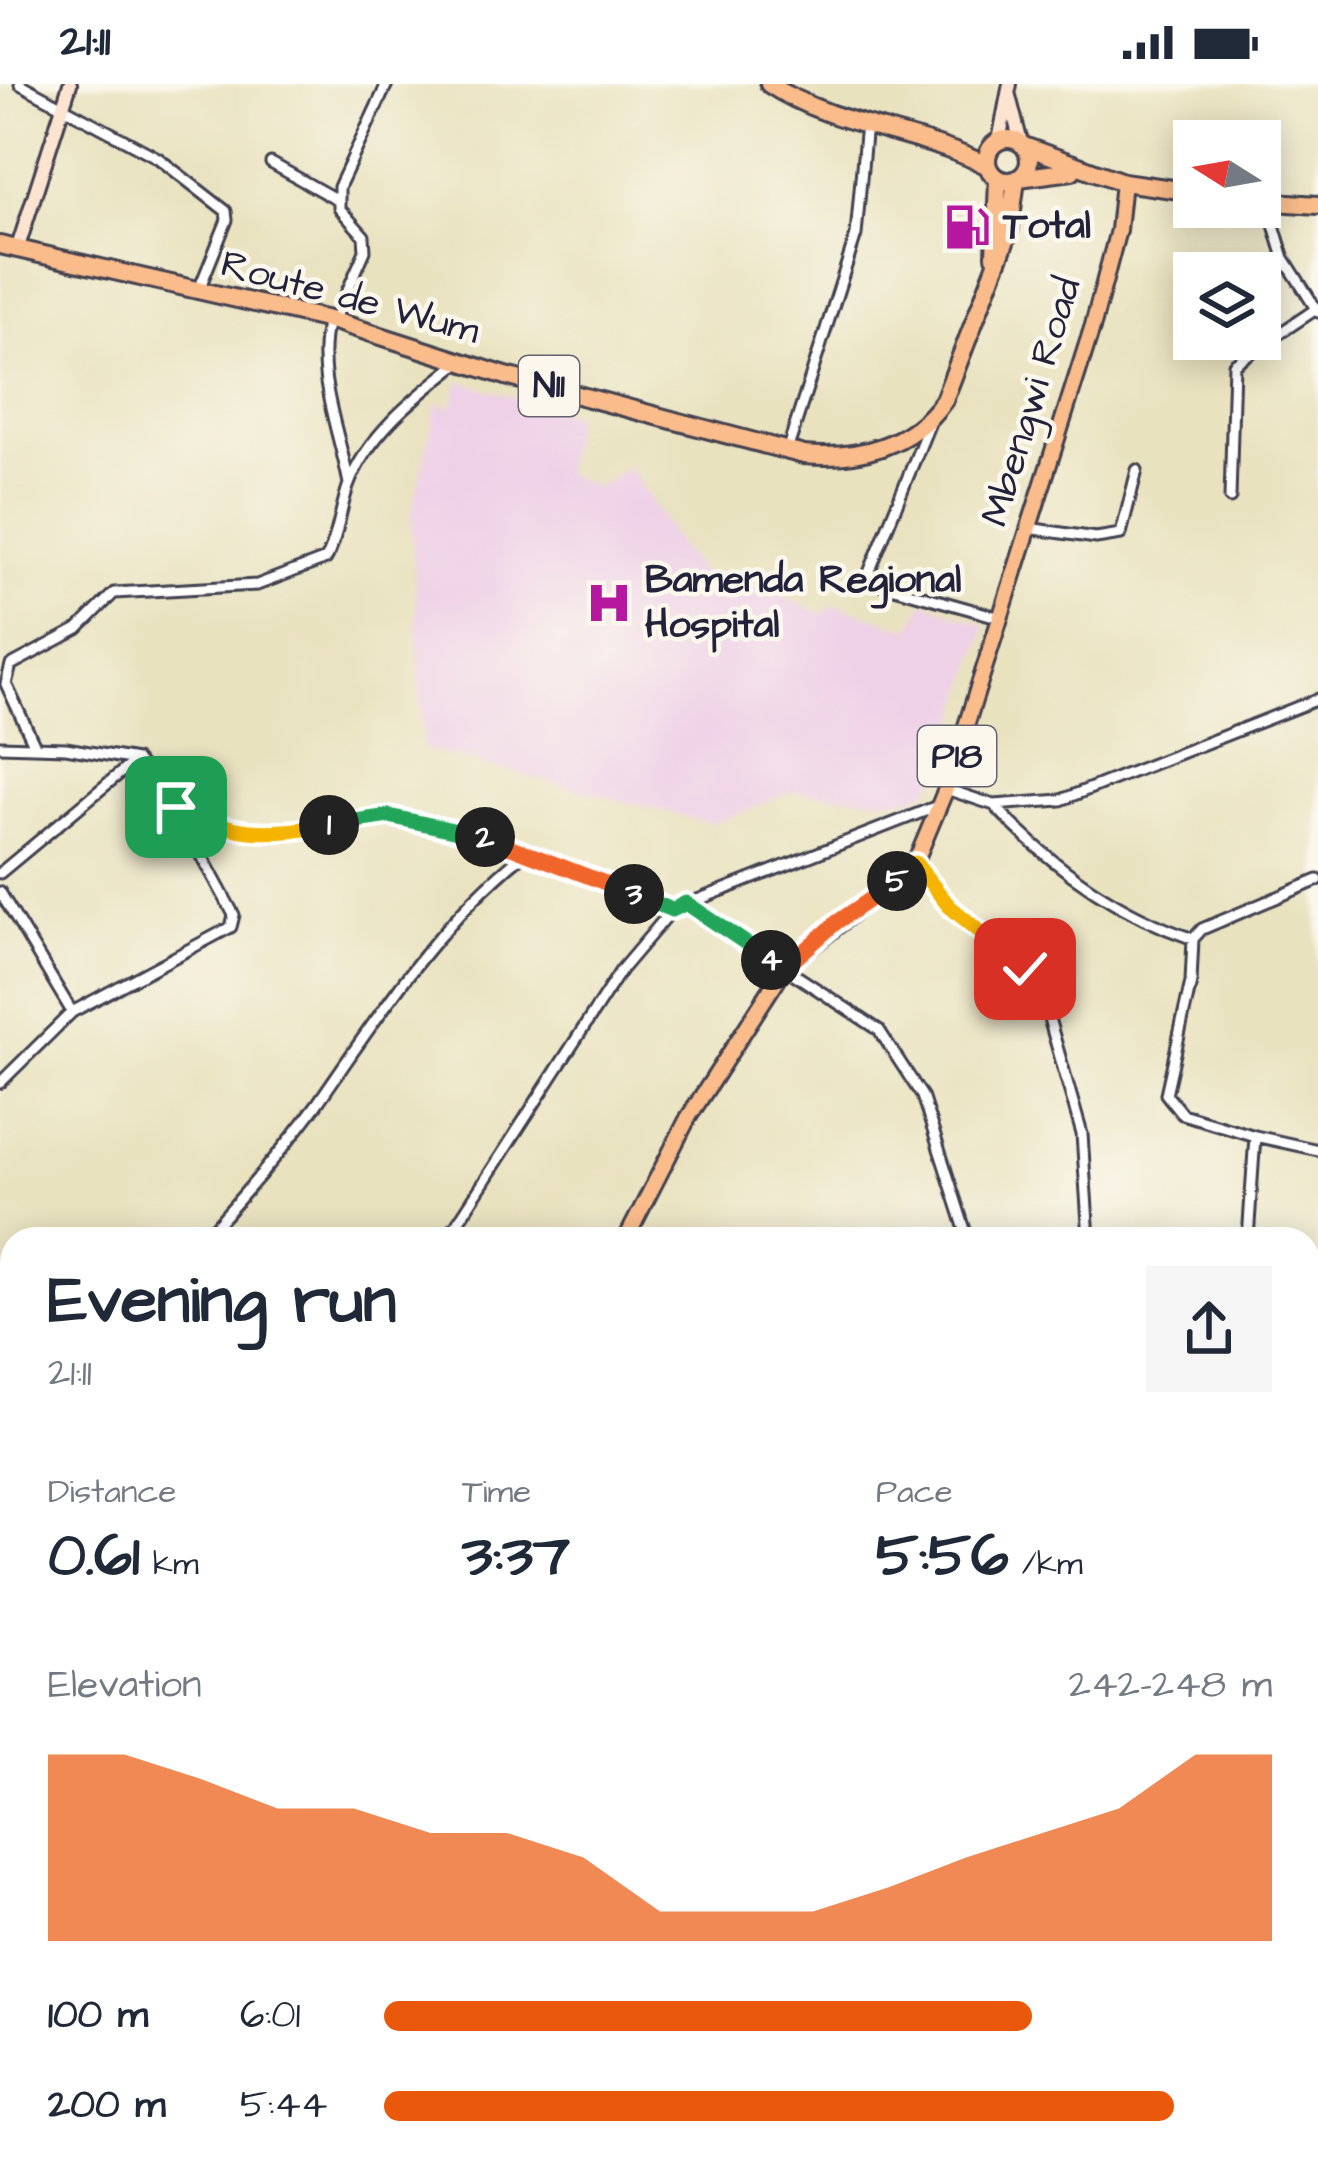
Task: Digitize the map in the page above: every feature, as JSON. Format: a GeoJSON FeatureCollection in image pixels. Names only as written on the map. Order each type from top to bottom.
{"type":"FeatureCollection","features":[{"type":"Feature","properties":{"kind":"highway"},"geometry":{"type":"LineString","coordinates":[[769,84],[815,109],[946,146],[1005,176],[1079,171]]}},
{"type":"Feature","properties":{"kind":"highway"},"geometry":{"type":"LineString","coordinates":[[932,417],[964,358],[995,265],[1005,176],[988,153],[998,142]]}},
{"type":"Feature","properties":{"kind":"highway"},"geometry":{"type":"LineString","coordinates":[[946,146],[1023,144],[1079,171],[1173,189]]}},
{"type":"Feature","properties":{"kind":"highway"},"geometry":{"type":"LineString","coordinates":[[1005,176],[1030,160],[1023,144]]}},
{"type":"Feature","properties":{"kind":"highway"},"geometry":{"type":"LineString","coordinates":[[1281,203],[1318,205]]}},
{"type":"Feature","properties":{"kind":"highway","name":"Route de Wum"},"geometry":{"type":"LineString","coordinates":[[9,246],[331,320],[464,358],[506,376],[787,451],[843,459],[865,456],[932,417]]}},
{"type":"Feature","properties":{"kind":"main road"},"geometry":{"type":"LineString","coordinates":[[9,246],[70,84]]}},
{"type":"Feature","properties":{"kind":"main road"},"geometry":{"type":"LineString","coordinates":[[998,142],[1009,89]]}},
{"type":"Feature","properties":{"kind":"main road"},"geometry":{"type":"LineString","coordinates":[[1009,89],[1023,144]]}},
{"type":"Feature","properties":{"kind":"main road","name":"Mbengwi Road"},"geometry":{"type":"LineString","coordinates":[[632,1227],[688,1118],[784,969],[915,863],[946,789],[1094,325],[1118,230],[1123,182]]}},
{"type":"Feature","properties":{"kind":"street"},"geometry":{"type":"LineString","coordinates":[[20,84],[158,158],[226,212],[198,292]]}},
{"type":"Feature","properties":{"kind":"street"},"geometry":{"type":"LineString","coordinates":[[337,200],[387,84]]}},
{"type":"Feature","properties":{"kind":"street"},"geometry":{"type":"LineString","coordinates":[[787,451],[856,236],[866,124]]}},
{"type":"Feature","properties":{"kind":"street"},"geometry":{"type":"LineString","coordinates":[[271,163],[337,200],[364,236],[365,251],[331,320],[320,362],[337,416],[349,484]]}},
{"type":"Feature","properties":{"kind":"street"},"geometry":{"type":"LineString","coordinates":[[1230,498],[1234,364],[1317,310],[1284,259],[1273,228]]}},
{"type":"Feature","properties":{"kind":"street"},"geometry":{"type":"LineString","coordinates":[[35,746],[6,684],[10,665],[78,629],[114,593],[257,585],[309,568],[330,552],[349,484],[369,448],[411,400],[464,358]]}},
{"type":"Feature","properties":{"kind":"street"},"geometry":{"type":"LineString","coordinates":[[932,417],[866,580],[1001,618]]}},
{"type":"Feature","properties":{"kind":"street"},"geometry":{"type":"LineString","coordinates":[[1028,528],[1096,538],[1121,534],[1137,470]]}},
{"type":"Feature","properties":{"kind":"street"},"geometry":{"type":"LineString","coordinates":[[946,789],[994,805],[1061,800],[1318,699]]}},
{"type":"Feature","properties":{"kind":"street"},"geometry":{"type":"LineString","coordinates":[[0,746],[136,760],[176,807],[234,915],[231,927],[72,1012],[0,1083]]}},
{"type":"Feature","properties":{"kind":"street"},"geometry":{"type":"LineString","coordinates":[[0,873],[136,760]]}},
{"type":"Feature","properties":{"kind":"street"},"geometry":{"type":"LineString","coordinates":[[994,805],[1057,865],[1115,906],[1192,939]]}},
{"type":"Feature","properties":{"kind":"street"},"geometry":{"type":"LineString","coordinates":[[455,1227],[621,970],[672,910],[940,806]]}},
{"type":"Feature","properties":{"kind":"street"},"geometry":{"type":"LineString","coordinates":[[176,807],[226,831],[245,834],[389,816],[432,822],[530,850],[672,910]]}},
{"type":"Feature","properties":{"kind":"street"},"geometry":{"type":"LineString","coordinates":[[215,1227],[269,1168],[406,974],[469,904],[530,850]]}},
{"type":"Feature","properties":{"kind":"street"},"geometry":{"type":"LineString","coordinates":[[915,863],[933,890],[1025,969],[1042,994],[1082,1133],[1088,1227]]}},
{"type":"Feature","properties":{"kind":"street"},"geometry":{"type":"LineString","coordinates":[[1318,880],[1202,929],[1192,939],[1191,982],[1166,1094],[1182,1114],[1318,1150]]}},
{"type":"Feature","properties":{"kind":"street"},"geometry":{"type":"LineString","coordinates":[[0,892],[72,1012]]}},
{"type":"Feature","properties":{"kind":"street"},"geometry":{"type":"LineString","coordinates":[[686,903],[879,1030],[897,1051],[941,1146],[965,1227]]}},
{"type":"Feature","properties":{"kind":"street"},"geometry":{"type":"LineString","coordinates":[[1249,1227],[1255,1136]]}},
{"type":"Feature","properties":{"kind":"shaded area","name":"Bamenda Regional Hospital"},"geometry":{"type":"Polygon","coordinates":[[[459,381],[574,415],[563,472],[597,487],[630,467],[680,548],[718,591],[736,575],[822,614],[833,604],[910,629],[924,602],[986,625],[943,766],[929,790],[912,798],[884,799],[793,791],[714,824],[423,749],[411,515],[437,403],[452,407],[459,381]]]}},
{"type":"Feature","properties":{"kind":"place","name":"Total"},"geometry":{"type":"Point","coordinates":[967,227]}},
{"type":"Feature","properties":{"kind":"place","name":"Bamenda Regional Hospital"},"geometry":{"type":"Point","coordinates":[609,603]}},
{"type":"Feature","properties":{"kind":"route"},"geometry":{"type":"LineString","coordinates":[[176,807],[226,831],[245,834],[389,816],[432,822],[530,850],[672,910],[686,903],[784,969],[915,863],[949,906],[1025,969]]}}]}
